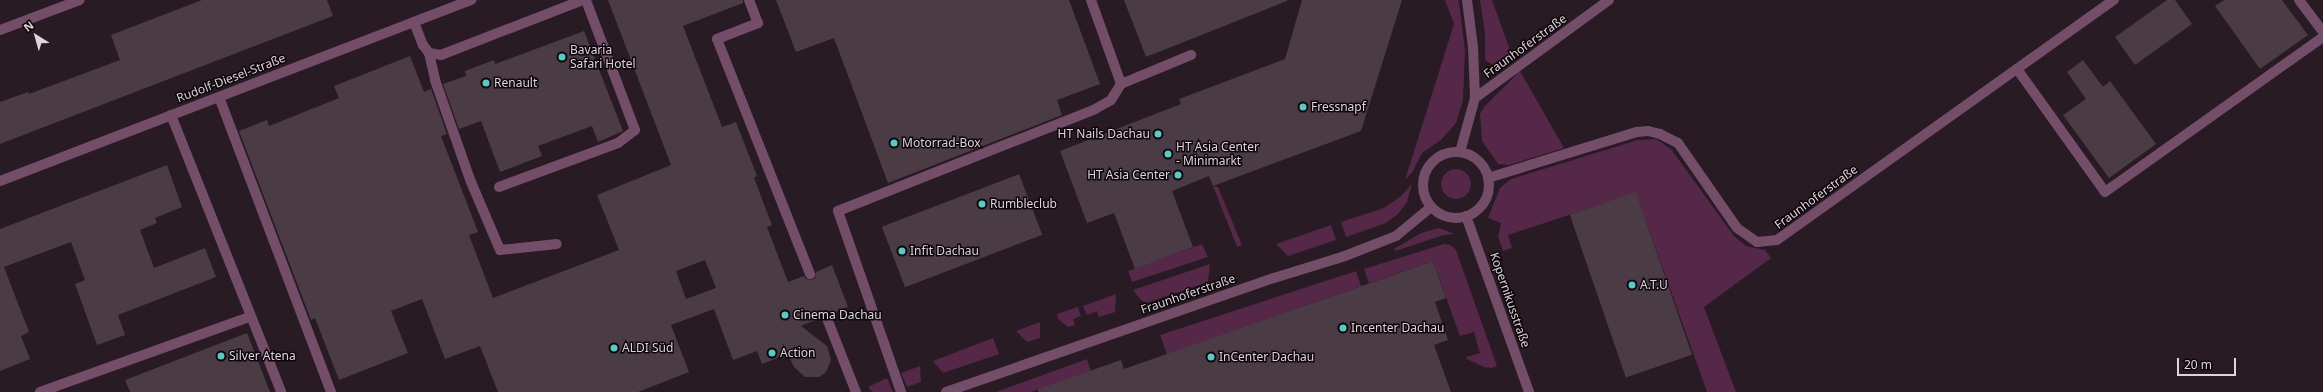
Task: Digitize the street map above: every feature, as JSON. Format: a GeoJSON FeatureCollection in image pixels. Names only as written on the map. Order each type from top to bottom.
{"type":"FeatureCollection","features":[{"type":"Feature","properties":{"kind":"street"},"geometry":{"type":"LineString","coordinates":[[0,30],[80,0]]}},
{"type":"Feature","properties":{"kind":"street","name":"Rudolf-Diesel-Straße"},"geometry":{"type":"LineString","coordinates":[[0,181],[471,0]]}},
{"type":"Feature","properties":{"kind":"street"},"geometry":{"type":"LineString","coordinates":[[429,53],[441,55],[585,0],[634,130],[618,143],[499,187]]}},
{"type":"Feature","properties":{"kind":"street"},"geometry":{"type":"LineString","coordinates":[[749,0],[758,23],[717,39],[810,274]]}},
{"type":"Feature","properties":{"kind":"street"},"geometry":{"type":"LineString","coordinates":[[1091,0],[1121,84]]}},
{"type":"Feature","properties":{"kind":"street"},"geometry":{"type":"LineString","coordinates":[[1460,152],[1475,98],[1473,47],[1467,0]]}},
{"type":"Feature","properties":{"kind":"street","name":"Fraunhoferstraße"},"geometry":{"type":"LineString","coordinates":[[1475,98],[1609,0]]}},
{"type":"Feature","properties":{"kind":"street","name":"Fraunhoferstraße"},"geometry":{"type":"LineString","coordinates":[[1488,178],[1637,132],[1648,131],[1660,134],[1678,143],[1737,228],[1748,238],[1757,242],[1765,243],[1777,240],[2114,0]]}},
{"type":"Feature","properties":{"kind":"street"},"geometry":{"type":"LineString","coordinates":[[2299,0],[2323,32]]}},
{"type":"Feature","properties":{"kind":"street"},"geometry":{"type":"LineString","coordinates":[[414,22],[423,45],[429,53],[435,80],[471,182],[500,250],[557,244]]}},
{"type":"Feature","properties":{"kind":"street"},"geometry":{"type":"LineString","coordinates":[[2017,69],[2105,192],[2323,37]]}},
{"type":"Feature","properties":{"kind":"street"},"geometry":{"type":"LineString","coordinates":[[900,392],[838,211],[1095,109],[1111,100],[1121,84],[1191,55]]}},
{"type":"Feature","properties":{"kind":"street"},"geometry":{"type":"LineString","coordinates":[[219,97],[331,392]]}},
{"type":"Feature","properties":{"kind":"street"},"geometry":{"type":"LineString","coordinates":[[171,115],[281,392]]}},
{"type":"Feature","properties":{"kind":"street"},"geometry":{"type":"LineString","coordinates":[[1460,152],[1478,160],[1485,168],[1488,178],[1488,194],[1480,208],[1466,216],[1447,217],[1431,207],[1424,191],[1425,174],[1432,163],[1442,155],[1460,152]]}},
{"type":"Feature","properties":{"kind":"street","name":"Fraunhoferstraße"},"geometry":{"type":"LineString","coordinates":[[946,392],[1274,278],[1345,256],[1396,236],[1431,207]]}},
{"type":"Feature","properties":{"kind":"street","name":"Kopernikusstraße"},"geometry":{"type":"LineString","coordinates":[[1466,216],[1529,392]]}},
{"type":"Feature","properties":{"kind":"street"},"geometry":{"type":"LineString","coordinates":[[826,316],[856,392]]}},
{"type":"Feature","properties":{"kind":"street"},"geometry":{"type":"LineString","coordinates":[[40,392],[250,317]]}},
{"type":"Feature","properties":{"kind":"shaded area"},"geometry":{"type":"Polygon","coordinates":[[[1445,0],[1458,0],[1459,3],[1465,50],[1463,100],[1456,123],[1441,140],[1422,153],[1413,171],[1405,180],[1454,24],[1445,0]]]}},
{"type":"Feature","properties":{"kind":"shaded area"},"geometry":{"type":"Polygon","coordinates":[[[1480,0],[1492,0],[1512,56],[1493,65],[1485,60],[1485,34],[1480,0]]]}},
{"type":"Feature","properties":{"kind":"shaded area"},"geometry":{"type":"Polygon","coordinates":[[[1520,71],[1564,148],[1509,165],[1498,164],[1482,141],[1480,114],[1484,107],[1520,71]]]}},
{"type":"Feature","properties":{"kind":"shaded area"},"geometry":{"type":"Polygon","coordinates":[[[1656,139],[1671,149],[1734,236],[1746,246],[1765,250],[1771,258],[1704,307],[1736,392],[1707,392],[1636,193],[1508,235],[1512,248],[1503,251],[1498,236],[1501,223],[1488,218],[1500,188],[1511,179],[1638,140],[1656,139]]]}},
{"type":"Feature","properties":{"kind":"shaded area"},"geometry":{"type":"Polygon","coordinates":[[[1456,169],[1467,173],[1471,184],[1467,195],[1456,199],[1445,195],[1441,184],[1445,173],[1456,169]]]}},
{"type":"Feature","properties":{"kind":"shaded area"},"geometry":{"type":"Polygon","coordinates":[[[1412,184],[1407,202],[1398,214],[1386,223],[1346,237],[1341,222],[1384,208],[1401,196],[1412,184]]]}},
{"type":"Feature","properties":{"kind":"shaded area"},"geometry":{"type":"Polygon","coordinates":[[[1213,186],[1218,187],[1242,245],[1237,247],[1213,186]]]}},
{"type":"Feature","properties":{"kind":"shaded area"},"geometry":{"type":"Polygon","coordinates":[[[1331,225],[1336,240],[1288,256],[1276,244],[1331,225]]]}},
{"type":"Feature","properties":{"kind":"shaded area"},"geometry":{"type":"Polygon","coordinates":[[[1439,228],[1455,234],[1444,235],[1395,251],[1394,249],[1421,233],[1439,228]]]}},
{"type":"Feature","properties":{"kind":"shaded area"},"geometry":{"type":"Polygon","coordinates":[[[1202,244],[1208,257],[1132,282],[1128,271],[1202,244]]]}},
{"type":"Feature","properties":{"kind":"shaded area"},"geometry":{"type":"Polygon","coordinates":[[[1444,244],[1451,245],[1456,250],[1497,366],[1491,368],[1484,367],[1467,359],[1466,357],[1480,353],[1474,332],[1460,336],[1433,261],[1369,283],[1364,269],[1444,244]]]}},
{"type":"Feature","properties":{"kind":"shaded area"},"geometry":{"type":"Polygon","coordinates":[[[1210,264],[1208,282],[1146,303],[1141,300],[1133,290],[1210,264]]]}},
{"type":"Feature","properties":{"kind":"shaded area"},"geometry":{"type":"Polygon","coordinates":[[[1356,271],[1361,286],[1167,355],[1160,335],[1356,271]]]}},
{"type":"Feature","properties":{"kind":"shaded area"},"geometry":{"type":"Polygon","coordinates":[[[1116,294],[1115,312],[1099,317],[1097,311],[1087,315],[1083,306],[1116,294]]]}},
{"type":"Feature","properties":{"kind":"shaded area"},"geometry":{"type":"Polygon","coordinates":[[[1078,307],[1081,316],[1073,319],[1075,325],[1068,327],[1058,319],[1057,314],[1078,307]]]}},
{"type":"Feature","properties":{"kind":"shaded area"},"geometry":{"type":"Polygon","coordinates":[[[1040,322],[1040,338],[1027,342],[1016,331],[1040,322]]]}},
{"type":"Feature","properties":{"kind":"shaded area"},"geometry":{"type":"Polygon","coordinates":[[[993,338],[999,354],[943,373],[933,361],[993,338]]]}},
{"type":"Feature","properties":{"kind":"shaded area"},"geometry":{"type":"Polygon","coordinates":[[[1087,359],[1091,371],[1031,392],[996,392],[1087,359]]]}},
{"type":"Feature","properties":{"kind":"shaded area"},"geometry":{"type":"Polygon","coordinates":[[[920,366],[921,382],[907,387],[901,373],[920,366]]]}},
{"type":"Feature","properties":{"kind":"shaded area"},"geometry":{"type":"Polygon","coordinates":[[[887,378],[893,392],[872,392],[868,387],[887,378]]]}},
{"type":"Feature","properties":{"kind":"building"},"geometry":{"type":"Polygon","coordinates":[[[202,0],[327,0],[333,16],[0,144],[0,102],[28,92],[29,94],[120,60],[111,35],[202,0]]]}},
{"type":"Feature","properties":{"kind":"building"},"geometry":{"type":"Polygon","coordinates":[[[608,0],[743,0],[743,3],[683,26],[722,127],[736,122],[757,176],[754,178],[772,225],[767,227],[788,282],[804,276],[806,279],[812,280],[815,278],[816,272],[832,265],[848,307],[832,313],[827,310],[823,310],[820,318],[801,326],[827,346],[831,360],[826,372],[819,377],[805,377],[794,367],[788,354],[762,364],[757,351],[733,360],[714,309],[671,325],[689,372],[638,392],[498,392],[480,346],[445,359],[422,299],[391,311],[408,353],[339,380],[315,318],[311,320],[239,131],[267,120],[269,126],[339,98],[334,86],[410,56],[424,92],[431,89],[447,134],[441,136],[478,232],[469,235],[493,298],[619,250],[597,195],[671,165],[608,0]],[[705,260],[676,271],[686,299],[716,288],[705,260]]]}},
{"type":"Feature","properties":{"kind":"building"},"geometry":{"type":"Polygon","coordinates":[[[776,0],[1069,0],[1100,84],[1057,100],[1062,115],[888,183],[834,38],[796,52],[776,0]]]}},
{"type":"Feature","properties":{"kind":"building"},"geometry":{"type":"Polygon","coordinates":[[[1124,0],[1287,0],[1287,1],[1146,57],[1124,0]]]}},
{"type":"Feature","properties":{"kind":"building"},"geometry":{"type":"Polygon","coordinates":[[[1302,0],[1402,0],[1361,131],[1213,186],[1209,176],[1172,191],[1193,247],[1135,269],[1114,213],[1087,223],[1060,151],[1181,104],[1179,99],[1285,59],[1302,0]]]}},
{"type":"Feature","properties":{"kind":"building"},"geometry":{"type":"Polygon","coordinates":[[[2167,0],[2175,0],[2192,24],[2135,65],[2115,37],[2167,0]]]}},
{"type":"Feature","properties":{"kind":"building"},"geometry":{"type":"Polygon","coordinates":[[[2224,0],[2282,0],[2308,35],[2260,69],[2215,6],[2224,0]]]}},
{"type":"Feature","properties":{"kind":"building"},"geometry":{"type":"Polygon","coordinates":[[[584,31],[623,131],[598,142],[592,126],[538,146],[542,156],[500,172],[481,121],[459,129],[443,84],[466,76],[465,71],[494,60],[495,64],[584,31]]]}},
{"type":"Feature","properties":{"kind":"building"},"geometry":{"type":"Polygon","coordinates":[[[2083,60],[2103,87],[2110,81],[2156,144],[2109,178],[2063,115],[2086,99],[2067,72],[2083,60]]]}},
{"type":"Feature","properties":{"kind":"building"},"geometry":{"type":"Polygon","coordinates":[[[167,165],[182,207],[155,218],[157,223],[140,230],[154,268],[205,248],[216,277],[118,315],[125,335],[97,345],[75,284],[85,280],[71,242],[4,267],[29,332],[21,336],[30,359],[0,371],[0,229],[167,165]]]}},
{"type":"Feature","properties":{"kind":"building"},"geometry":{"type":"Polygon","coordinates":[[[1019,174],[1042,235],[905,287],[882,227],[1019,174]]]}},
{"type":"Feature","properties":{"kind":"building","name":"A.T.U"},"geometry":{"type":"Polygon","coordinates":[[[1636,192],[1692,355],[1626,377],[1570,215],[1636,192]]]}},
{"type":"Feature","properties":{"kind":"building","name":"Incenter Dachau"},"geometry":{"type":"Polygon","coordinates":[[[1433,261],[1446,298],[1435,302],[1448,340],[1434,345],[1451,392],[1038,392],[1038,389],[1121,360],[1124,369],[1433,261]]]}},
{"type":"Feature","properties":{"kind":"building","name":"Silver Atena"},"geometry":{"type":"Polygon","coordinates":[[[247,333],[270,392],[130,392],[125,380],[247,333]]]}},
{"type":"Feature","properties":{"kind":"place","name":"Bavaria Safari Hotel"},"geometry":{"type":"Point","coordinates":[562,57]}},
{"type":"Feature","properties":{"kind":"place","name":"Renault"},"geometry":{"type":"Point","coordinates":[486,83]}},
{"type":"Feature","properties":{"kind":"place","name":"Fressnapf"},"geometry":{"type":"Point","coordinates":[1303,107]}},
{"type":"Feature","properties":{"kind":"place","name":"HT Nails Dachau"},"geometry":{"type":"Point","coordinates":[1158,134]}},
{"type":"Feature","properties":{"kind":"place","name":"Motorrad-Box"},"geometry":{"type":"Point","coordinates":[894,143]}},
{"type":"Feature","properties":{"kind":"place","name":"HT Asia Center - Minimarkt"},"geometry":{"type":"Point","coordinates":[1168,154]}},
{"type":"Feature","properties":{"kind":"place","name":"HT Asia Center"},"geometry":{"type":"Point","coordinates":[1178,175]}},
{"type":"Feature","properties":{"kind":"place","name":"Rumbleclub"},"geometry":{"type":"Point","coordinates":[982,204]}},
{"type":"Feature","properties":{"kind":"place","name":"Infit Dachau"},"geometry":{"type":"Point","coordinates":[902,251]}},
{"type":"Feature","properties":{"kind":"place","name":"A.T.U"},"geometry":{"type":"Point","coordinates":[1632,285]}},
{"type":"Feature","properties":{"kind":"place","name":"Cinema Dachau"},"geometry":{"type":"Point","coordinates":[785,315]}},
{"type":"Feature","properties":{"kind":"place","name":"Incenter Dachau"},"geometry":{"type":"Point","coordinates":[1343,328]}},
{"type":"Feature","properties":{"kind":"place","name":"ALDI Süd"},"geometry":{"type":"Point","coordinates":[614,348]}},
{"type":"Feature","properties":{"kind":"place","name":"Action"},"geometry":{"type":"Point","coordinates":[772,353]}},
{"type":"Feature","properties":{"kind":"place","name":"Silver Atena"},"geometry":{"type":"Point","coordinates":[221,356]}},
{"type":"Feature","properties":{"kind":"place","name":"InCenter Dachau"},"geometry":{"type":"Point","coordinates":[1211,357]}}]}
